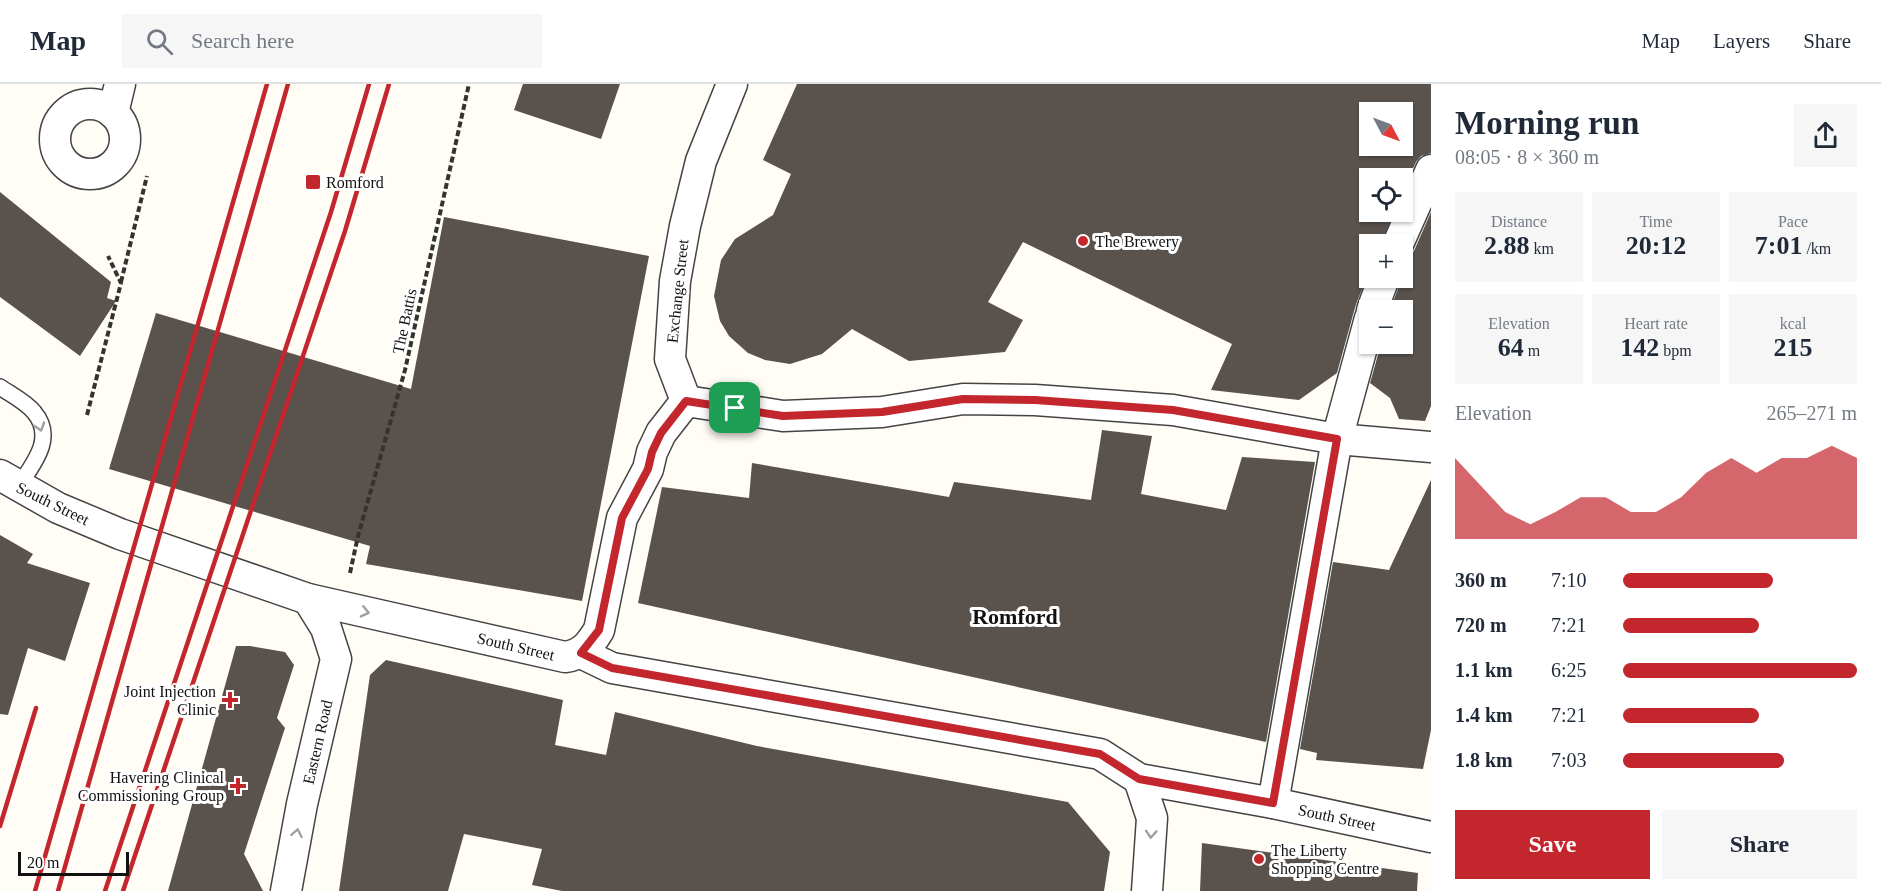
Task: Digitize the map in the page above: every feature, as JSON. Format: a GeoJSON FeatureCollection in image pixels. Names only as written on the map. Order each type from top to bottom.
{"type":"FeatureCollection","features":[{"type":"Feature","properties":{"kind":"street"},"geometry":{"type":"LineString","coordinates":[[113,113],[120,84]]}},
{"type":"Feature","properties":{"kind":"street","name":"Exchange Street"},"geometry":{"type":"LineString","coordinates":[[686,401],[669,359],[675,281],[685,226],[701,161],[732,84]]}},
{"type":"Feature","properties":{"kind":"street"},"geometry":{"type":"LineString","coordinates":[[1402,234],[1431,170]]}},
{"type":"Feature","properties":{"kind":"street"},"geometry":{"type":"LineString","coordinates":[[1273,803],[1337,439],[1360,354]]}},
{"type":"Feature","properties":{"kind":"street"},"geometry":{"type":"LineString","coordinates":[[581,653],[599,630],[622,518],[648,469],[652,452],[661,433],[686,401],[783,416],[882,412],[963,399],[1035,400],[1173,410],[1337,439],[1431,447]]}},
{"type":"Feature","properties":{"kind":"street","name":"South Street"},"geometry":{"type":"LineString","coordinates":[[9,481],[58,508],[120,534],[308,599],[565,657],[581,653],[612,668],[1100,754],[1139,779],[1273,803],[1431,837]]}},
{"type":"Feature","properties":{"kind":"street","name":"Eastern Road"},"geometry":{"type":"LineString","coordinates":[[286,891],[302,804],[336,659],[326,628],[308,599]]}},
{"type":"Feature","properties":{"kind":"street"},"geometry":{"type":"LineString","coordinates":[[1139,779],[1152,818],[1147,891]]}},
{"type":"Feature","properties":{"kind":"lane"},"geometry":{"type":"LineString","coordinates":[[0,387],[34,412],[43,429],[43,441],[39,455],[9,481]]}},
{"type":"Feature","properties":{"kind":"path","name":"The Battis"},"geometry":{"type":"LineString","coordinates":[[353,561],[405,370],[469,84]]}},
{"type":"Feature","properties":{"kind":"path"},"geometry":{"type":"LineString","coordinates":[[87,415],[147,176]]}},
{"type":"Feature","properties":{"kind":"path"},"geometry":{"type":"LineString","coordinates":[[108,256],[121,283]]}},
{"type":"Feature","properties":{"kind":"building"},"geometry":{"type":"Polygon","coordinates":[[[523,84],[620,84],[601,139],[514,110],[523,84]]]}},
{"type":"Feature","properties":{"kind":"building","name":"The Brewery"},"geometry":{"type":"Polygon","coordinates":[[[797,84],[1431,84],[1431,153],[1421,156],[1413,168],[1359,168],[1359,222],[1390,222],[1385,234],[1359,234],[1359,288],[1363,288],[1337,373],[1299,400],[1211,390],[1232,344],[1023,242],[988,302],[1023,320],[1005,352],[909,361],[852,329],[822,354],[790,364],[765,360],[748,353],[729,336],[720,321],[714,296],[721,260],[735,239],[773,215],[791,174],[763,160],[797,84]]]}},
{"type":"Feature","properties":{"kind":"building"},"geometry":{"type":"Polygon","coordinates":[[[0,192],[111,282],[107,298],[116,301],[80,356],[0,297],[0,192]]]}},
{"type":"Feature","properties":{"kind":"building"},"geometry":{"type":"Polygon","coordinates":[[[1431,212],[1431,406],[1425,421],[1399,419],[1390,398],[1370,383],[1378,354],[1413,354],[1413,300],[1394,300],[1398,288],[1413,288],[1414,251],[1431,212]]]}},
{"type":"Feature","properties":{"kind":"building"},"geometry":{"type":"Polygon","coordinates":[[[444,217],[649,256],[582,601],[366,564],[370,546],[109,469],[156,313],[411,389],[444,217]]]}},
{"type":"Feature","properties":{"kind":"building"},"geometry":{"type":"Polygon","coordinates":[[[1102,430],[1152,436],[1141,494],[1226,510],[1242,457],[1315,462],[1266,742],[638,603],[662,487],[749,498],[752,463],[949,497],[954,482],[1091,500],[1102,430]]]}},
{"type":"Feature","properties":{"kind":"building"},"geometry":{"type":"Polygon","coordinates":[[[1431,480],[1431,730],[1423,769],[1316,760],[1317,753],[1300,749],[1333,562],[1389,570],[1431,480]]]}},
{"type":"Feature","properties":{"kind":"building"},"geometry":{"type":"Polygon","coordinates":[[[0,535],[33,554],[27,563],[90,583],[65,661],[28,648],[8,715],[0,714],[0,535]]]}},
{"type":"Feature","properties":{"kind":"building"},"geometry":{"type":"Polygon","coordinates":[[[236,646],[285,652],[294,665],[277,718],[285,728],[244,854],[263,891],[168,891],[236,646]]]}},
{"type":"Feature","properties":{"kind":"building"},"geometry":{"type":"Polygon","coordinates":[[[386,660],[563,700],[555,745],[606,755],[615,712],[757,746],[1068,802],[1110,852],[1104,891],[562,891],[532,885],[542,849],[464,834],[448,891],[339,891],[370,675],[386,660]]]}},
{"type":"Feature","properties":{"kind":"building","name":"The Liberty Shopping Centre"},"geometry":{"type":"Polygon","coordinates":[[[1202,843],[1418,873],[1417,891],[1200,891],[1202,843]]]}},
{"type":"Feature","properties":{"kind":"railway"},"geometry":{"type":"LineString","coordinates":[[35,891],[267,84]]}},
{"type":"Feature","properties":{"kind":"railway"},"geometry":{"type":"LineString","coordinates":[[58,891],[288,84]]}},
{"type":"Feature","properties":{"kind":"railway"},"geometry":{"type":"LineString","coordinates":[[105,891],[331,212],[369,84]]}},
{"type":"Feature","properties":{"kind":"railway"},"geometry":{"type":"LineString","coordinates":[[123,891],[345,231],[389,84]]}},
{"type":"Feature","properties":{"kind":"railway"},"geometry":{"type":"LineString","coordinates":[[0,826],[36,708]]}},
{"type":"Feature","properties":{"kind":"place","name":"Romford"},"geometry":{"type":"Point","coordinates":[313,182]}},
{"type":"Feature","properties":{"kind":"place","name":"The Brewery"},"geometry":{"type":"Point","coordinates":[1083,241]}},
{"type":"Feature","properties":{"kind":"place","name":"Joint Injection Clinic"},"geometry":{"type":"Point","coordinates":[230,700]}},
{"type":"Feature","properties":{"kind":"place","name":"Havering Clinical Commissioning Group"},"geometry":{"type":"Point","coordinates":[238,786]}},
{"type":"Feature","properties":{"kind":"place","name":"The Liberty Shopping Centre"},"geometry":{"type":"Point","coordinates":[1259,859]}},
{"type":"Feature","properties":{"kind":"district","name":"Romford"},"geometry":{"type":"Point","coordinates":[1015,616]}},
{"type":"Feature","properties":{"kind":"route"},"geometry":{"type":"LineString","coordinates":[[963,399],[1035,400],[1173,410],[1337,439],[1273,803],[1139,779],[1100,754],[612,668],[581,653],[599,630],[622,518],[648,469],[652,452],[661,433],[686,401],[735,408],[783,416],[882,412],[963,399]]}}]}
